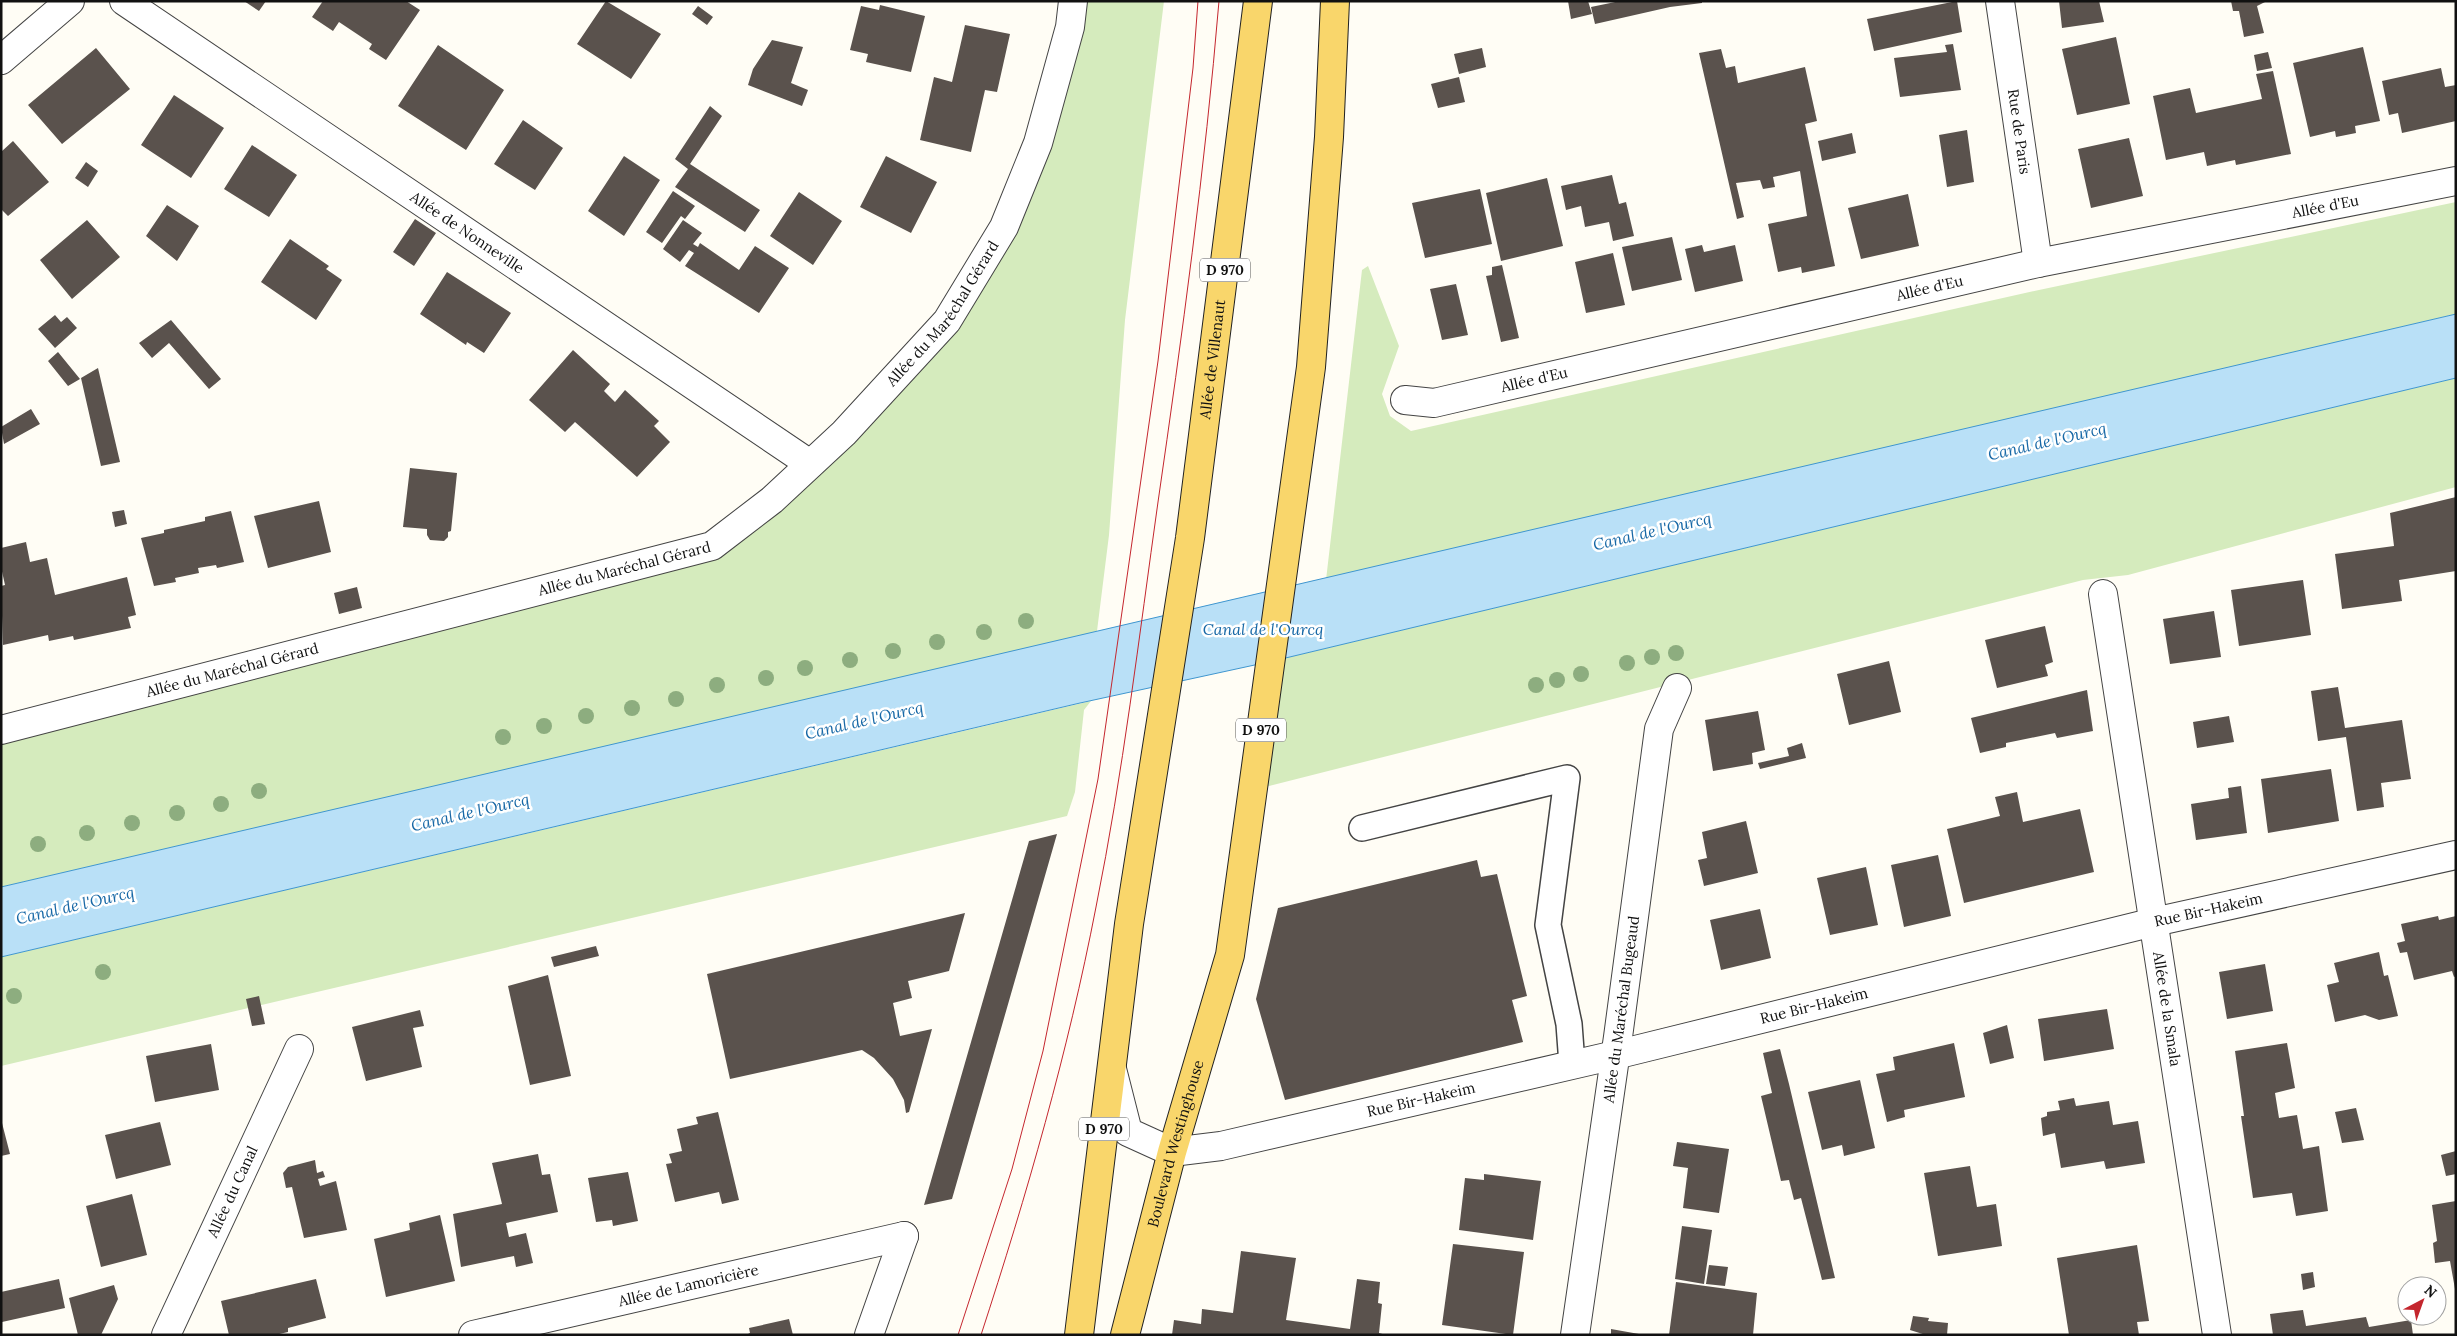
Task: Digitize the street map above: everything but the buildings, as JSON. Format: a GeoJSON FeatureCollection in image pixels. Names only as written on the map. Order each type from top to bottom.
{"type":"FeatureCollection","features":[{"type":"Feature","properties":{"kind":"main road","name":"Allée de Villenaut"},"geometry":{"type":"LineString","coordinates":[[1112,1068],[1129,924],[1190,538],[1258,1]]}},
{"type":"Feature","properties":{"kind":"main road","name":"Boulevard Westinghouse"},"geometry":{"type":"LineString","coordinates":[[1125,1335],[1172,1152],[1230,955],[1311,367],[1329,137],[1336,1]]}},
{"type":"Feature","properties":{"kind":"main road","name":"D 970"},"geometry":{"type":"LineString","coordinates":[[1079,1335],[1112,1068]]}},
{"type":"Feature","properties":{"kind":"street"},"geometry":{"type":"LineString","coordinates":[[1,60],[70,1]]}},
{"type":"Feature","properties":{"kind":"street","name":"Allée de Nonneville"},"geometry":{"type":"LineString","coordinates":[[124,1],[810,464]]}},
{"type":"Feature","properties":{"kind":"street","name":"Allée du Maréchal Gérard"},"geometry":{"type":"LineString","coordinates":[[1,730],[712,546],[772,500],[844,433],[947,321],[1004,227],[1038,143],[1070,28],[1073,1]]}},
{"type":"Feature","properties":{"kind":"street","name":"Rue de Paris"},"geometry":{"type":"LineString","coordinates":[[2000,1],[2038,263]]}},
{"type":"Feature","properties":{"kind":"street","name":"Allée d'Eu"},"geometry":{"type":"LineString","coordinates":[[1405,400],[1434,403],[2038,263],[2456,181]]}},
{"type":"Feature","properties":{"kind":"street","name":"Allée de la Smala"},"geometry":{"type":"LineString","coordinates":[[2103,594],[2217,1335]]}},
{"type":"Feature","properties":{"kind":"street","name":"Allée du Maréchal Bugeaud"},"geometry":{"type":"LineString","coordinates":[[1575,1335],[1659,729],[1677,688]]}},
{"type":"Feature","properties":{"kind":"street","name":"Rue Bir-Hakeim"},"geometry":{"type":"LineString","coordinates":[[1172,1152],[1221,1146],[1615,1055],[2154,922],[2456,854]]}},
{"type":"Feature","properties":{"kind":"street","name":"Allée du Canal"},"geometry":{"type":"LineString","coordinates":[[166,1335],[299,1050]]}},
{"type":"Feature","properties":{"kind":"street"},"geometry":{"type":"LineString","coordinates":[[1112,1068],[1128,1132],[1172,1152]]}},
{"type":"Feature","properties":{"kind":"street","name":"Allée de Lamoricière"},"geometry":{"type":"LineString","coordinates":[[473,1335],[904,1236],[868,1335]]}},
{"type":"Feature","properties":{"kind":"lane"},"geometry":{"type":"LineString","coordinates":[[1362,828],[1567,778],[1548,925],[1569,1024],[1572,1064]]}},
{"type":"Feature","properties":{"kind":"green space"},"geometry":{"type":"Polygon","coordinates":[[[1073,1],[1164,1],[1125,320],[1109,535],[1097,631],[1089,635],[1,887],[1,730],[712,546],[833,442],[1004,227],[1073,1]]]}},
{"type":"Feature","properties":{"kind":"green space"},"geometry":{"type":"Polygon","coordinates":[[[2456,202],[2456,314],[1326,580],[1362,270],[1368,266],[1399,346],[1382,394],[1390,416],[1411,431],[2039,290],[2456,202]]]}},
{"type":"Feature","properties":{"kind":"green space"},"geometry":{"type":"Polygon","coordinates":[[[2456,378],[2456,487],[2128,575],[2083,580],[1253,790],[1273,661],[2456,378]]]}},
{"type":"Feature","properties":{"kind":"green space"},"geometry":{"type":"Polygon","coordinates":[[[1091,701],[1084,710],[1075,792],[1067,816],[1,1066],[1,957],[1091,701]]]}},
{"type":"Feature","properties":{"kind":"water","name":"Canal de l'Ourcq"},"geometry":{"type":"Polygon","coordinates":[[[2456,314],[2456,378],[1273,661],[1080,703],[1,957],[1,887],[2456,314]]]}},
{"type":"Feature","properties":{"kind":"tram line"},"geometry":{"type":"LineString","coordinates":[[958,1335],[1012,1169],[1043,1051],[1098,779],[1158,361],[1193,68],[1198,1]]}},
{"type":"Feature","properties":{"kind":"tram line"},"geometry":{"type":"LineString","coordinates":[[981,1335],[1045,1123],[1073,1015],[1106,857],[1130,705],[1184,315],[1200,190],[1219,1]]}}]}
